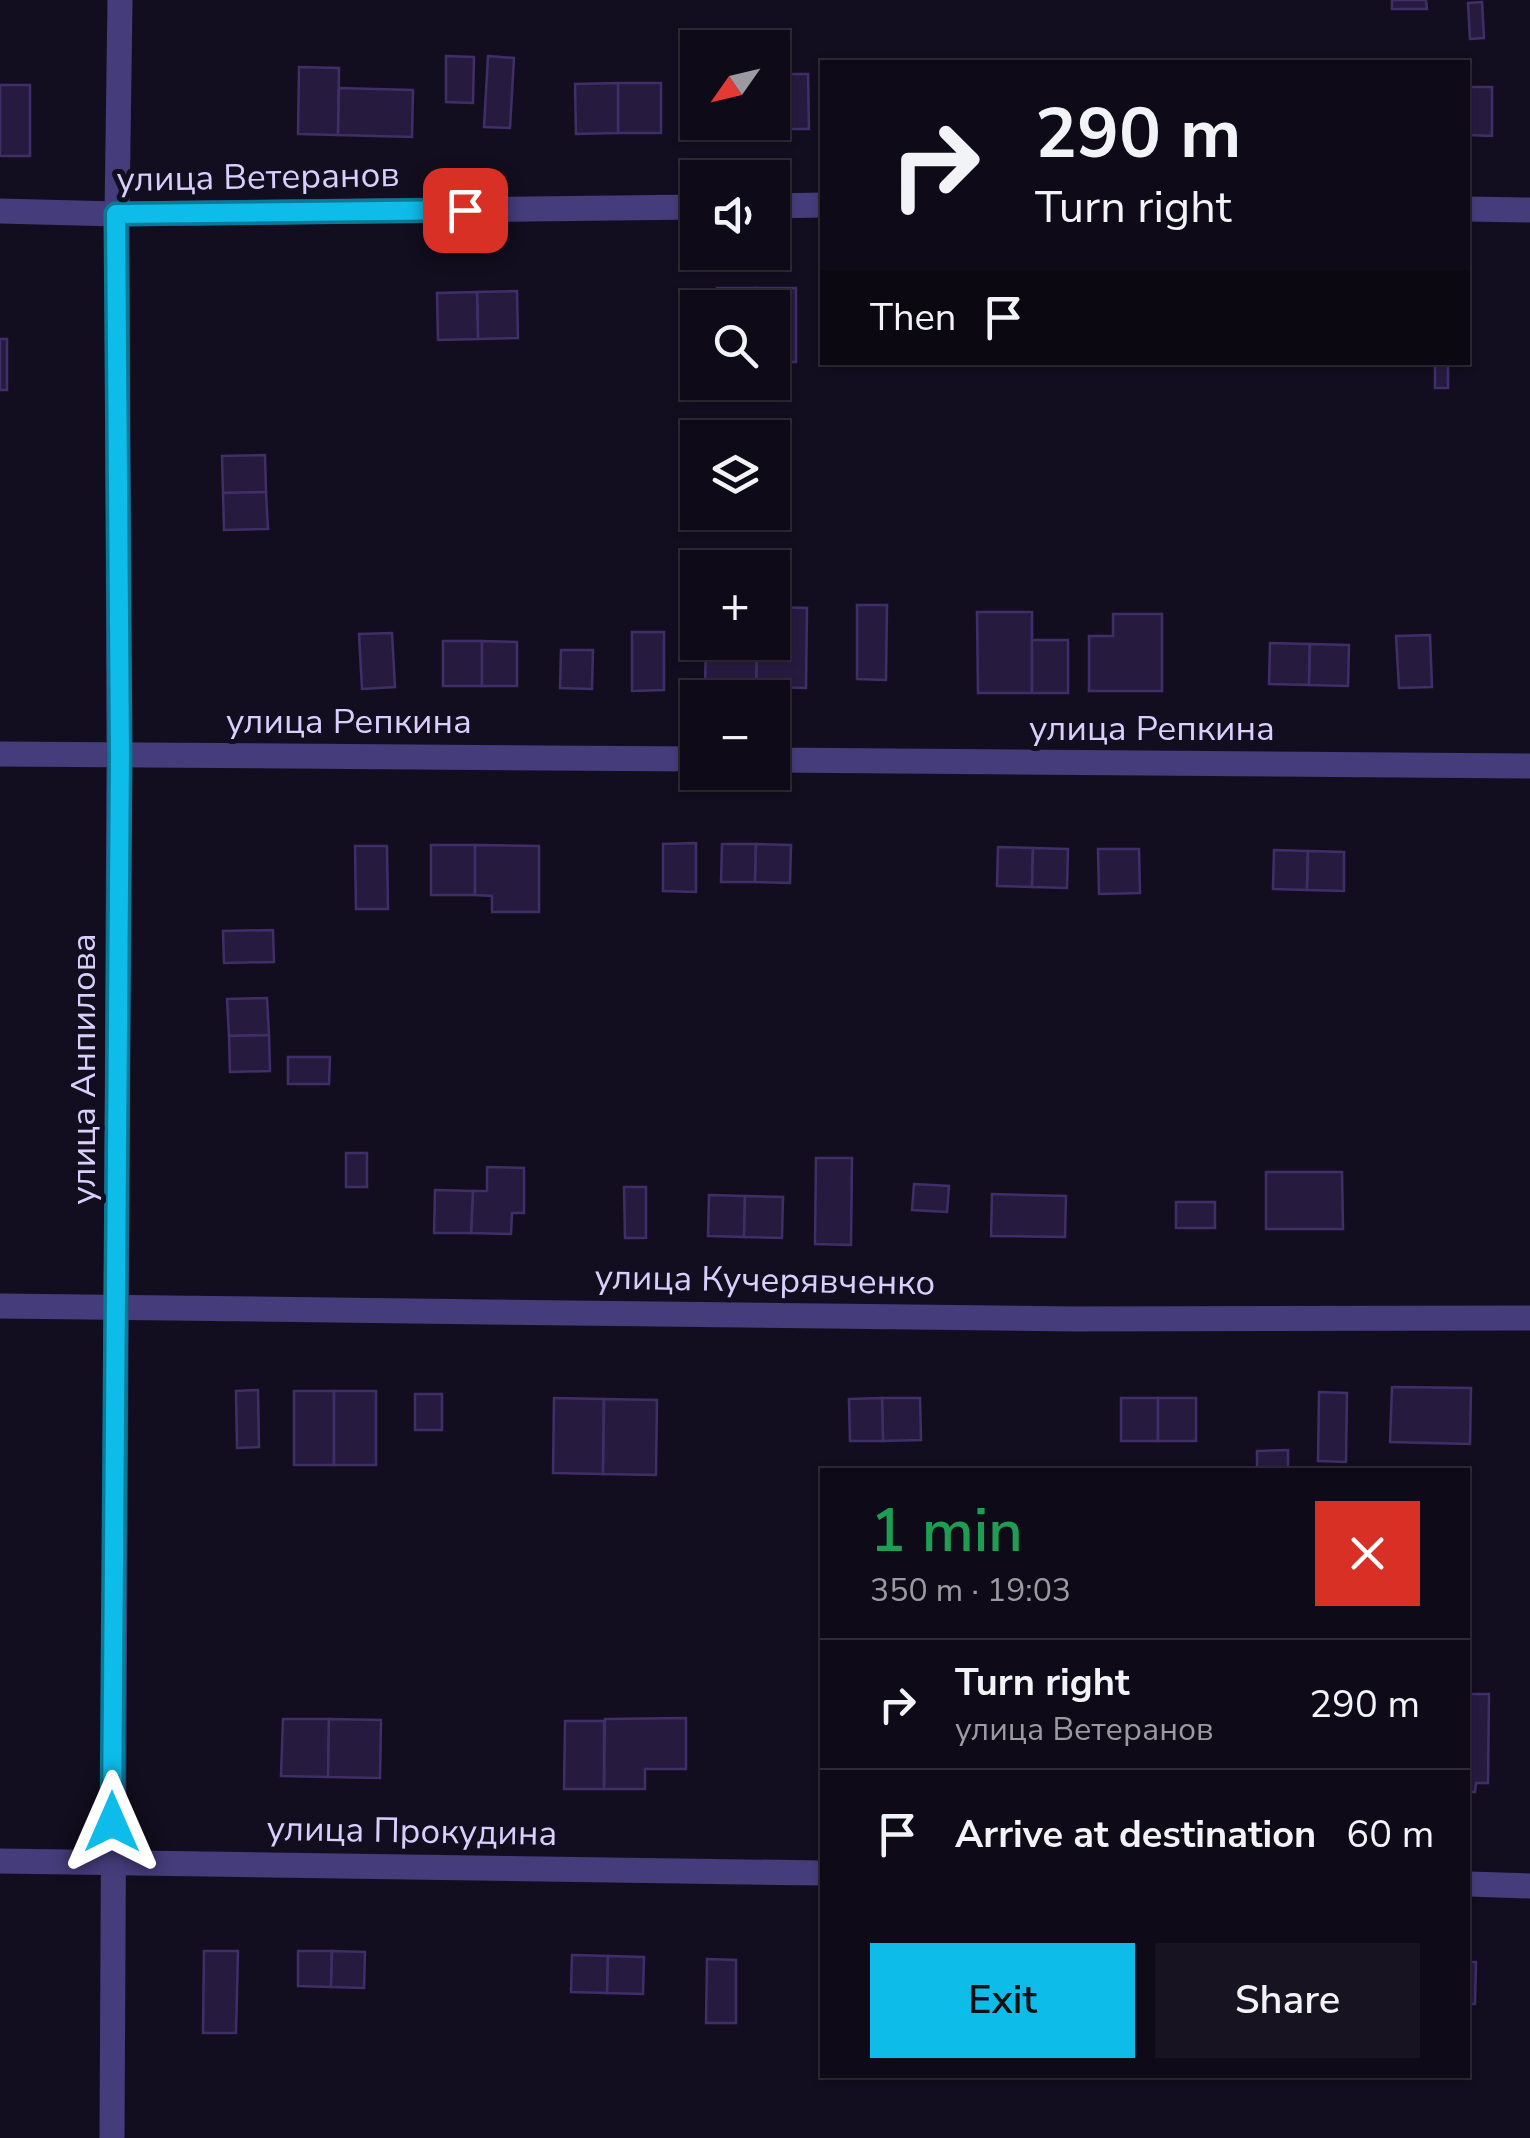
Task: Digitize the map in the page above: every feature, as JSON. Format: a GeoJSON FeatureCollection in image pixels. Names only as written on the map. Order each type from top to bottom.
{"type":"FeatureCollection","features":[{"type":"Feature","properties":{"kind":"street","name":"улица Анпилова"},"geometry":{"type":"LineString","coordinates":[[112,2138],[120,754],[116,214],[120,0]]}},
{"type":"Feature","properties":{"kind":"street"},"geometry":{"type":"LineString","coordinates":[[790,206],[820,206]]}},
{"type":"Feature","properties":{"kind":"street","name":"улица Ветеранов"},"geometry":{"type":"LineString","coordinates":[[0,211],[116,214],[680,207]]}},
{"type":"Feature","properties":{"kind":"street"},"geometry":{"type":"LineString","coordinates":[[1470,209],[1530,210]]}},
{"type":"Feature","properties":{"kind":"street","name":"улица Репкина"},"geometry":{"type":"LineString","coordinates":[[0,754],[680,759]]}},
{"type":"Feature","properties":{"kind":"street","name":"улица Репкина"},"geometry":{"type":"LineString","coordinates":[[790,760],[1530,766]]}},
{"type":"Feature","properties":{"kind":"street","name":"улица Кучерявченко"},"geometry":{"type":"LineString","coordinates":[[0,1306],[1076,1319],[1530,1318]]}},
{"type":"Feature","properties":{"kind":"street","name":"улица Прокудина"},"geometry":{"type":"LineString","coordinates":[[0,1861],[820,1873]]}},
{"type":"Feature","properties":{"kind":"street"},"geometry":{"type":"LineString","coordinates":[[1470,1884],[1530,1886]]}},
{"type":"Feature","properties":{"kind":"building"},"geometry":{"type":"Polygon","coordinates":[[[1392,0],[1426,0],[1427,9],[1392,9],[1392,0]]]}},
{"type":"Feature","properties":{"kind":"building"},"geometry":{"type":"Polygon","coordinates":[[[1482,2],[1484,38],[1470,39],[1468,3],[1482,2]]]}},
{"type":"Feature","properties":{"kind":"building"},"geometry":{"type":"Polygon","coordinates":[[[446,56],[474,57],[473,103],[446,102],[446,56]]]}},
{"type":"Feature","properties":{"kind":"building"},"geometry":{"type":"Polygon","coordinates":[[[488,56],[514,58],[510,128],[484,127],[488,56]]]}},
{"type":"Feature","properties":{"kind":"building"},"geometry":{"type":"Polygon","coordinates":[[[299,67],[339,68],[338,135],[298,134],[299,67]]]}},
{"type":"Feature","properties":{"kind":"building"},"geometry":{"type":"Polygon","coordinates":[[[790,74],[808,74],[809,129],[790,129],[790,74]]]}},
{"type":"Feature","properties":{"kind":"building"},"geometry":{"type":"Polygon","coordinates":[[[618,83],[661,83],[661,133],[618,133],[618,83]]]}},
{"type":"Feature","properties":{"kind":"building"},"geometry":{"type":"Polygon","coordinates":[[[618,83],[618,133],[576,134],[575,84],[618,83]]]}},
{"type":"Feature","properties":{"kind":"building"},"geometry":{"type":"Polygon","coordinates":[[[0,85],[30,85],[30,156],[0,156],[0,85]]]}},
{"type":"Feature","properties":{"kind":"building"},"geometry":{"type":"Polygon","coordinates":[[[1470,87],[1492,87],[1492,136],[1470,135],[1470,87]]]}},
{"type":"Feature","properties":{"kind":"building"},"geometry":{"type":"Polygon","coordinates":[[[339,88],[413,90],[412,137],[338,135],[339,88]]]}},
{"type":"Feature","properties":{"kind":"building"},"geometry":{"type":"Polygon","coordinates":[[[717,288],[756,288],[756,290],[717,288]]]}},
{"type":"Feature","properties":{"kind":"building"},"geometry":{"type":"Polygon","coordinates":[[[796,288],[796,362],[790,362],[790,290],[756,290],[796,288]]]}},
{"type":"Feature","properties":{"kind":"building"},"geometry":{"type":"Polygon","coordinates":[[[517,291],[518,338],[478,339],[477,292],[517,291]]]}},
{"type":"Feature","properties":{"kind":"building"},"geometry":{"type":"Polygon","coordinates":[[[477,292],[478,339],[438,340],[437,293],[477,292]]]}},
{"type":"Feature","properties":{"kind":"building"},"geometry":{"type":"Polygon","coordinates":[[[0,339],[7,339],[7,390],[0,390],[0,339]]]}},
{"type":"Feature","properties":{"kind":"building"},"geometry":{"type":"Polygon","coordinates":[[[1435,365],[1448,365],[1448,388],[1435,388],[1435,365]]]}},
{"type":"Feature","properties":{"kind":"building"},"geometry":{"type":"Polygon","coordinates":[[[265,455],[266,492],[223,493],[222,456],[265,455]]]}},
{"type":"Feature","properties":{"kind":"building"},"geometry":{"type":"Polygon","coordinates":[[[266,492],[268,529],[224,530],[223,493],[266,492]]]}},
{"type":"Feature","properties":{"kind":"building"},"geometry":{"type":"Polygon","coordinates":[[[857,605],[887,605],[886,680],[857,679],[857,605]]]}},
{"type":"Feature","properties":{"kind":"building"},"geometry":{"type":"Polygon","coordinates":[[[790,608],[807,608],[806,688],[790,688],[790,680],[756,680],[757,660],[790,660],[790,608]]]}},
{"type":"Feature","properties":{"kind":"building"},"geometry":{"type":"Polygon","coordinates":[[[977,612],[1032,612],[1032,693],[978,693],[977,612]]]}},
{"type":"Feature","properties":{"kind":"building"},"geometry":{"type":"Polygon","coordinates":[[[1113,614],[1162,614],[1162,691],[1089,691],[1089,636],[1113,636],[1113,614]]]}},
{"type":"Feature","properties":{"kind":"building"},"geometry":{"type":"Polygon","coordinates":[[[632,632],[664,632],[664,690],[632,691],[632,632]]]}},
{"type":"Feature","properties":{"kind":"building"},"geometry":{"type":"Polygon","coordinates":[[[392,633],[395,687],[362,689],[359,634],[392,633]]]}},
{"type":"Feature","properties":{"kind":"building"},"geometry":{"type":"Polygon","coordinates":[[[1430,635],[1432,687],[1399,688],[1396,636],[1430,635]]]}},
{"type":"Feature","properties":{"kind":"building"},"geometry":{"type":"Polygon","coordinates":[[[1032,640],[1068,640],[1068,693],[1032,693],[1032,640]]]}},
{"type":"Feature","properties":{"kind":"building"},"geometry":{"type":"Polygon","coordinates":[[[443,641],[482,641],[482,686],[443,686],[443,641]]]}},
{"type":"Feature","properties":{"kind":"building"},"geometry":{"type":"Polygon","coordinates":[[[482,641],[517,642],[517,686],[482,686],[482,641]]]}},
{"type":"Feature","properties":{"kind":"building"},"geometry":{"type":"Polygon","coordinates":[[[1270,643],[1310,644],[1309,685],[1269,684],[1270,643]]]}},
{"type":"Feature","properties":{"kind":"building"},"geometry":{"type":"Polygon","coordinates":[[[1310,644],[1349,645],[1348,686],[1309,685],[1310,644]]]}},
{"type":"Feature","properties":{"kind":"building"},"geometry":{"type":"Polygon","coordinates":[[[561,650],[593,650],[592,689],[560,688],[561,650]]]}},
{"type":"Feature","properties":{"kind":"building"},"geometry":{"type":"Polygon","coordinates":[[[706,660],[757,660],[756,680],[705,680],[706,660]]]}},
{"type":"Feature","properties":{"kind":"building"},"geometry":{"type":"Polygon","coordinates":[[[696,843],[696,892],[663,891],[663,844],[696,843]]]}},
{"type":"Feature","properties":{"kind":"building"},"geometry":{"type":"Polygon","coordinates":[[[722,844],[756,844],[755,882],[721,882],[722,844]]]}},
{"type":"Feature","properties":{"kind":"building"},"geometry":{"type":"Polygon","coordinates":[[[756,844],[791,845],[790,883],[755,882],[756,844]]]}},
{"type":"Feature","properties":{"kind":"building"},"geometry":{"type":"Polygon","coordinates":[[[431,845],[475,845],[475,895],[431,895],[431,845]]]}},
{"type":"Feature","properties":{"kind":"building"},"geometry":{"type":"Polygon","coordinates":[[[475,845],[539,846],[539,912],[492,912],[492,896],[475,895],[475,845]]]}},
{"type":"Feature","properties":{"kind":"building"},"geometry":{"type":"Polygon","coordinates":[[[355,846],[387,846],[388,909],[356,909],[355,846]]]}},
{"type":"Feature","properties":{"kind":"building"},"geometry":{"type":"Polygon","coordinates":[[[998,847],[1033,848],[1032,887],[997,886],[998,847]]]}},
{"type":"Feature","properties":{"kind":"building"},"geometry":{"type":"Polygon","coordinates":[[[1033,848],[1068,849],[1067,888],[1032,887],[1033,848]]]}},
{"type":"Feature","properties":{"kind":"building"},"geometry":{"type":"Polygon","coordinates":[[[1098,849],[1139,849],[1140,893],[1099,894],[1098,849]]]}},
{"type":"Feature","properties":{"kind":"building"},"geometry":{"type":"Polygon","coordinates":[[[1274,850],[1308,851],[1307,890],[1273,889],[1274,850]]]}},
{"type":"Feature","properties":{"kind":"building"},"geometry":{"type":"Polygon","coordinates":[[[1308,851],[1344,852],[1344,891],[1307,890],[1308,851]]]}},
{"type":"Feature","properties":{"kind":"building"},"geometry":{"type":"Polygon","coordinates":[[[273,930],[274,962],[224,963],[223,931],[273,930]]]}},
{"type":"Feature","properties":{"kind":"building"},"geometry":{"type":"Polygon","coordinates":[[[267,998],[269,1035],[229,1036],[227,999],[267,998]]]}},
{"type":"Feature","properties":{"kind":"building"},"geometry":{"type":"Polygon","coordinates":[[[269,1035],[270,1071],[230,1072],[229,1036],[269,1035]]]}},
{"type":"Feature","properties":{"kind":"building"},"geometry":{"type":"Polygon","coordinates":[[[288,1057],[330,1057],[329,1084],[288,1084],[288,1057]]]}},
{"type":"Feature","properties":{"kind":"building"},"geometry":{"type":"Polygon","coordinates":[[[346,1153],[367,1153],[367,1187],[346,1187],[346,1153]]]}},
{"type":"Feature","properties":{"kind":"building"},"geometry":{"type":"Polygon","coordinates":[[[816,1158],[852,1158],[851,1245],[815,1244],[816,1158]]]}},
{"type":"Feature","properties":{"kind":"building"},"geometry":{"type":"Polygon","coordinates":[[[487,1167],[524,1168],[524,1213],[512,1213],[511,1234],[471,1233],[473,1191],[487,1191],[487,1167]]]}},
{"type":"Feature","properties":{"kind":"building"},"geometry":{"type":"Polygon","coordinates":[[[1266,1172],[1342,1172],[1343,1229],[1266,1229],[1266,1172]]]}},
{"type":"Feature","properties":{"kind":"building"},"geometry":{"type":"Polygon","coordinates":[[[914,1184],[949,1186],[947,1212],[912,1210],[914,1184]]]}},
{"type":"Feature","properties":{"kind":"building"},"geometry":{"type":"Polygon","coordinates":[[[624,1187],[646,1187],[646,1238],[625,1238],[624,1187]]]}},
{"type":"Feature","properties":{"kind":"building"},"geometry":{"type":"Polygon","coordinates":[[[435,1190],[473,1191],[471,1233],[434,1233],[435,1190]]]}},
{"type":"Feature","properties":{"kind":"building"},"geometry":{"type":"Polygon","coordinates":[[[992,1194],[1066,1196],[1065,1237],[991,1236],[992,1194]]]}},
{"type":"Feature","properties":{"kind":"building"},"geometry":{"type":"Polygon","coordinates":[[[709,1195],[745,1196],[744,1237],[708,1236],[709,1195]]]}},
{"type":"Feature","properties":{"kind":"building"},"geometry":{"type":"Polygon","coordinates":[[[745,1196],[783,1197],[782,1238],[744,1237],[745,1196]]]}},
{"type":"Feature","properties":{"kind":"building"},"geometry":{"type":"Polygon","coordinates":[[[1176,1202],[1215,1202],[1215,1228],[1176,1228],[1176,1202]]]}},
{"type":"Feature","properties":{"kind":"building"},"geometry":{"type":"Polygon","coordinates":[[[1392,1387],[1471,1388],[1470,1444],[1390,1442],[1392,1387]]]}},
{"type":"Feature","properties":{"kind":"building"},"geometry":{"type":"Polygon","coordinates":[[[258,1390],[259,1447],[237,1448],[236,1391],[258,1390]]]}},
{"type":"Feature","properties":{"kind":"building"},"geometry":{"type":"Polygon","coordinates":[[[294,1391],[334,1391],[334,1465],[294,1465],[294,1391]]]}},
{"type":"Feature","properties":{"kind":"building"},"geometry":{"type":"Polygon","coordinates":[[[334,1391],[376,1391],[376,1465],[334,1465],[334,1391]]]}},
{"type":"Feature","properties":{"kind":"building"},"geometry":{"type":"Polygon","coordinates":[[[1319,1392],[1347,1393],[1346,1462],[1318,1461],[1319,1392]]]}},
{"type":"Feature","properties":{"kind":"building"},"geometry":{"type":"Polygon","coordinates":[[[415,1394],[442,1394],[442,1430],[415,1430],[415,1394]]]}},
{"type":"Feature","properties":{"kind":"building"},"geometry":{"type":"Polygon","coordinates":[[[554,1398],[604,1399],[603,1474],[553,1473],[554,1398]]]}},
{"type":"Feature","properties":{"kind":"building"},"geometry":{"type":"Polygon","coordinates":[[[882,1398],[920,1398],[921,1440],[883,1441],[882,1398]]]}},
{"type":"Feature","properties":{"kind":"building"},"geometry":{"type":"Polygon","coordinates":[[[882,1398],[883,1441],[850,1441],[849,1399],[882,1398]]]}},
{"type":"Feature","properties":{"kind":"building"},"geometry":{"type":"Polygon","coordinates":[[[1121,1398],[1158,1398],[1158,1441],[1121,1441],[1121,1398]]]}},
{"type":"Feature","properties":{"kind":"building"},"geometry":{"type":"Polygon","coordinates":[[[1158,1398],[1196,1398],[1196,1441],[1158,1441],[1158,1398]]]}},
{"type":"Feature","properties":{"kind":"building"},"geometry":{"type":"Polygon","coordinates":[[[604,1399],[657,1400],[656,1475],[603,1474],[604,1399]]]}},
{"type":"Feature","properties":{"kind":"building"},"geometry":{"type":"Polygon","coordinates":[[[1288,1450],[1288,1468],[1257,1468],[1257,1451],[1288,1450]]]}},
{"type":"Feature","properties":{"kind":"building"},"geometry":{"type":"Polygon","coordinates":[[[1470,1694],[1489,1694],[1488,1783],[1476,1783],[1475,1792],[1470,1792],[1470,1694]]]}},
{"type":"Feature","properties":{"kind":"building"},"geometry":{"type":"Polygon","coordinates":[[[686,1718],[686,1769],[645,1769],[645,1789],[604,1789],[605,1719],[686,1718]]]}},
{"type":"Feature","properties":{"kind":"building"},"geometry":{"type":"Polygon","coordinates":[[[283,1719],[329,1719],[328,1777],[281,1776],[283,1719]]]}},
{"type":"Feature","properties":{"kind":"building"},"geometry":{"type":"Polygon","coordinates":[[[329,1719],[381,1720],[380,1778],[328,1777],[329,1719]]]}},
{"type":"Feature","properties":{"kind":"building"},"geometry":{"type":"Polygon","coordinates":[[[565,1721],[604,1721],[604,1789],[564,1789],[565,1721]]]}},
{"type":"Feature","properties":{"kind":"building"},"geometry":{"type":"Polygon","coordinates":[[[204,1951],[238,1951],[236,2033],[203,2033],[204,1951]]]}},
{"type":"Feature","properties":{"kind":"building"},"geometry":{"type":"Polygon","coordinates":[[[298,1951],[332,1951],[331,1987],[298,1986],[298,1951]]]}},
{"type":"Feature","properties":{"kind":"building"},"geometry":{"type":"Polygon","coordinates":[[[332,1951],[365,1952],[364,1988],[331,1987],[332,1951]]]}},
{"type":"Feature","properties":{"kind":"building"},"geometry":{"type":"Polygon","coordinates":[[[572,1955],[608,1956],[607,1993],[571,1992],[572,1955]]]}},
{"type":"Feature","properties":{"kind":"building"},"geometry":{"type":"Polygon","coordinates":[[[608,1956],[644,1957],[643,1994],[607,1993],[608,1956]]]}},
{"type":"Feature","properties":{"kind":"building"},"geometry":{"type":"Polygon","coordinates":[[[707,1959],[736,1960],[736,2023],[706,2023],[707,1959]]]}},
{"type":"Feature","properties":{"kind":"building"},"geometry":{"type":"Polygon","coordinates":[[[1470,1962],[1476,1962],[1475,2004],[1470,2004],[1470,1962]]]}},
{"type":"Feature","properties":{"kind":"route"},"geometry":{"type":"LineString","coordinates":[[112,1822],[120,754],[116,214],[465,210]]}}]}
